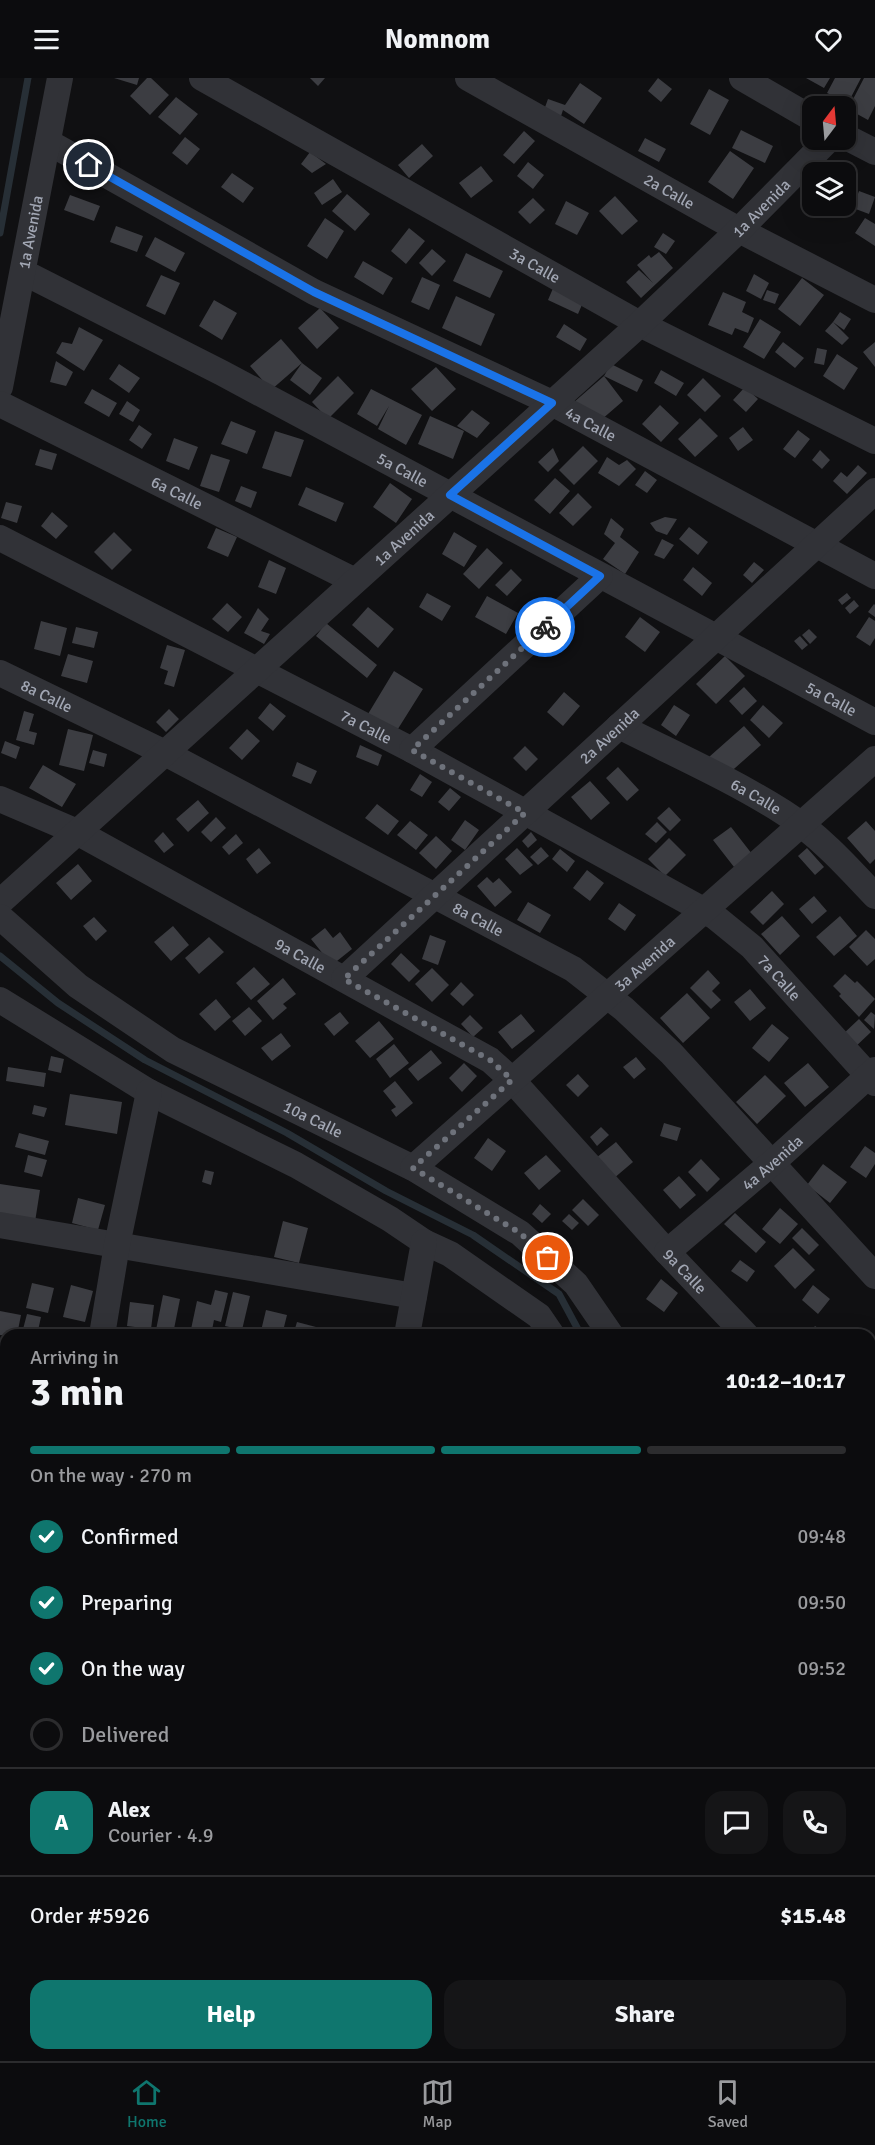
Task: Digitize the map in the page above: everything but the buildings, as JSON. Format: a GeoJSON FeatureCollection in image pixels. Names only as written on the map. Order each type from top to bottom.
{"type":"FeatureCollection","features":[{"type":"Feature","properties":{"kind":"street","name":"1a Avenida"},"geometry":{"type":"LineString","coordinates":[[0,387],[60,78]]}},
{"type":"Feature","properties":{"kind":"street","name":"3a Calle"},"geometry":{"type":"LineString","coordinates":[[202,78],[640,324],[875,441]]}},
{"type":"Feature","properties":{"kind":"street","name":"2a Calle"},"geometry":{"type":"LineString","coordinates":[[468,78],[739,230],[875,300]]}},
{"type":"Feature","properties":{"kind":"street"},"geometry":{"type":"LineString","coordinates":[[742,78],[802,112]]}},
{"type":"Feature","properties":{"kind":"street","name":"4a Calle"},"geometry":{"type":"LineString","coordinates":[[48,142],[314,292],[552,403],[875,576]]}},
{"type":"Feature","properties":{"kind":"street"},"geometry":{"type":"LineString","coordinates":[[856,142],[875,152]]}},
{"type":"Feature","properties":{"kind":"street","name":"1a Avenida"},"geometry":{"type":"LineString","coordinates":[[0,902],[640,324],[739,230],[818,150]]}},
{"type":"Feature","properties":{"kind":"street","name":"5a Calle"},"geometry":{"type":"LineString","coordinates":[[23,272],[222,373],[875,722]]}},
{"type":"Feature","properties":{"kind":"street","name":"6a Calle"},"geometry":{"type":"LineString","coordinates":[[0,404],[355,581]]}},
{"type":"Feature","properties":{"kind":"street","name":"2a Avenida"},"geometry":{"type":"LineString","coordinates":[[344,979],[875,491]]}},
{"type":"Feature","properties":{"kind":"street","name":"7a Calle"},"geometry":{"type":"LineString","coordinates":[[0,538],[412,750],[714,916],[752,947],[873,1076]]}},
{"type":"Feature","properties":{"kind":"street"},"geometry":{"type":"LineString","coordinates":[[412,750],[600,576]]}},
{"type":"Feature","properties":{"kind":"street","name":"8a Calle"},"geometry":{"type":"LineString","coordinates":[[0,673],[165,753],[573,969],[671,1053],[875,1276]]}},
{"type":"Feature","properties":{"kind":"street","name":"6a Calle"},"geometry":{"type":"LineString","coordinates":[[619,726],[727,780],[784,813],[837,855],[875,896]]}},
{"type":"Feature","properties":{"kind":"street","name":"3a Avenida"},"geometry":{"type":"LineString","coordinates":[[413,1168],[875,759]]}},
{"type":"Feature","properties":{"kind":"street","name":"9a Calle"},"geometry":{"type":"LineString","coordinates":[[0,799],[77,832],[490,1060],[512,1080],[667,1252],[740,1329]]}},
{"type":"Feature","properties":{"kind":"street","name":"10a Calle"},"geometry":{"type":"LineString","coordinates":[[0,917],[78,986],[173,1050],[413,1168],[520,1233],[576,1284],[607,1329]]}},
{"type":"Feature","properties":{"kind":"street"},"geometry":{"type":"LineString","coordinates":[[0,1000],[149,1092],[296,1165],[390,1219],[424,1242],[450,1254],[539,1316],[548,1329]]}},
{"type":"Feature","properties":{"kind":"street","name":"4a Avenida"},"geometry":{"type":"LineString","coordinates":[[667,1252],[873,1076]]}},
{"type":"Feature","properties":{"kind":"street"},"geometry":{"type":"LineString","coordinates":[[103,1329],[117,1245],[149,1092]]}},
{"type":"Feature","properties":{"kind":"street"},"geometry":{"type":"LineString","coordinates":[[0,1225],[414,1296]]}},
{"type":"Feature","properties":{"kind":"street"},"geometry":{"type":"LineString","coordinates":[[408,1329],[424,1242]]}},
{"type":"Feature","properties":{"kind":"waterway"},"geometry":{"type":"LineString","coordinates":[[0,233],[28,78]]}},
{"type":"Feature","properties":{"kind":"waterway"},"geometry":{"type":"LineString","coordinates":[[0,956],[58,1003],[145,1060],[287,1133],[386,1191],[473,1235],[559,1294],[578,1329]]}},
{"type":"Feature","properties":{"kind":"way so far"},"geometry":{"type":"LineString","coordinates":[[545,627],[412,750],[525,813],[344,979],[490,1060],[512,1080],[413,1168],[520,1233],[548,1258]]}},
{"type":"Feature","properties":{"kind":"route"},"geometry":{"type":"LineString","coordinates":[[89,165],[314,292],[552,403],[450,495],[600,576],[545,627]]}}]}
